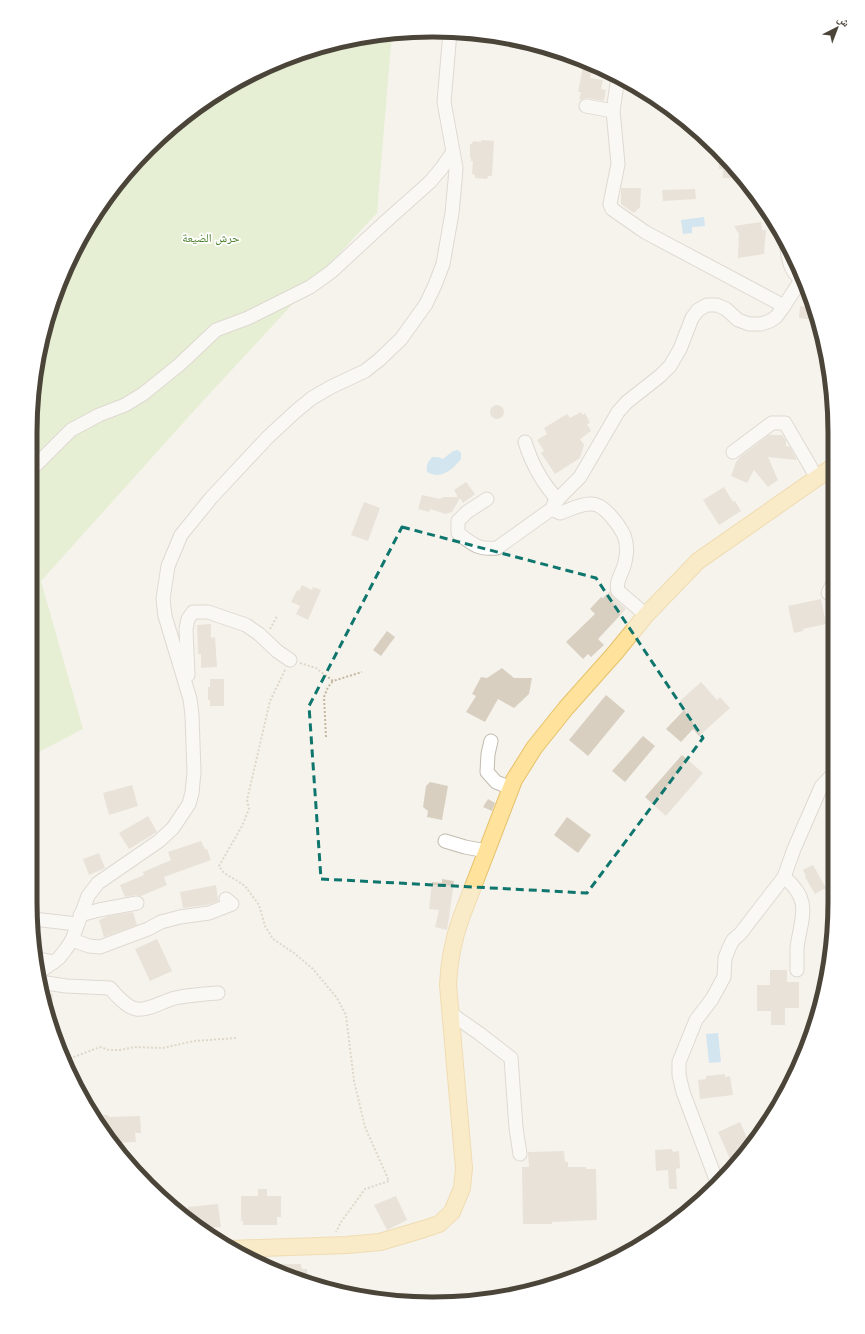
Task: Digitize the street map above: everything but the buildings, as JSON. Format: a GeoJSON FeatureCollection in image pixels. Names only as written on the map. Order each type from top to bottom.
{"type":"FeatureCollection","features":[{"type":"Feature","properties":{"kind":"main road"},"geometry":{"type":"LineString","coordinates":[[246,1249],[330,1246],[380,1242],[439,1224],[452,1212],[462,1188],[464,1168],[450,1013],[448,984],[449,965],[454,938],[514,780],[534,748],[566,708],[615,653],[646,615],[698,561],[828,470]]}},
{"type":"Feature","properties":{"kind":"street"},"geometry":{"type":"LineString","coordinates":[[190,699],[165,616],[163,599],[168,566],[181,535],[211,498],[268,437],[295,412],[312,398],[365,371],[401,339],[426,304],[435,285],[443,264],[454,195],[456,168],[444,102],[450,38]]}},
{"type":"Feature","properties":{"kind":"street"},"geometry":{"type":"LineString","coordinates":[[617,83],[613,111],[618,164],[610,204],[612,209],[645,232],[784,306]]}},
{"type":"Feature","properties":{"kind":"street"},"geometry":{"type":"LineString","coordinates":[[586,106],[613,111]]}},
{"type":"Feature","properties":{"kind":"street"},"geometry":{"type":"LineString","coordinates":[[37,465],[72,430],[99,415],[125,405],[143,394],[184,360],[216,330],[248,318],[310,287],[331,272],[430,182],[453,152]]}},
{"type":"Feature","properties":{"kind":"street"},"geometry":{"type":"LineString","coordinates":[[789,262],[792,272],[795,275]]}},
{"type":"Feature","properties":{"kind":"street"},"geometry":{"type":"LineString","coordinates":[[487,499],[467,512],[458,521],[458,533],[473,544],[486,549],[496,548],[556,504],[580,478],[611,423],[627,402],[660,376],[670,366],[680,349],[692,318],[698,310],[707,306],[717,305],[726,309],[738,320],[749,324],[770,322],[776,317],[799,283]]}},
{"type":"Feature","properties":{"kind":"street"},"geometry":{"type":"LineString","coordinates":[[733,452],[772,423],[785,423],[818,478]]}},
{"type":"Feature","properties":{"kind":"street"},"geometry":{"type":"LineString","coordinates":[[525,442],[528,453],[556,504],[556,511],[560,513],[584,504],[600,505],[609,514],[624,535],[626,545],[625,563],[617,586],[618,591],[646,615]]}},
{"type":"Feature","properties":{"kind":"street"},"geometry":{"type":"LineString","coordinates":[[43,969],[54,962],[72,940],[88,896],[98,883],[159,841],[173,828],[188,804],[192,793],[194,772],[186,629],[188,619],[193,612],[208,612],[246,625],[290,660]]}},
{"type":"Feature","properties":{"kind":"street"},"geometry":{"type":"LineString","coordinates":[[491,741],[488,754],[488,772],[496,782],[511,788]]}},
{"type":"Feature","properties":{"kind":"street"},"geometry":{"type":"LineString","coordinates":[[715,1178],[683,1092],[679,1075],[679,1062],[696,1020],[712,999],[724,977],[725,958],[733,940],[740,934],[784,877],[794,849],[821,787],[828,779]]}},
{"type":"Feature","properties":{"kind":"street"},"geometry":{"type":"LineString","coordinates":[[445,841],[486,851]]}},
{"type":"Feature","properties":{"kind":"street"},"geometry":{"type":"LineString","coordinates":[[784,877],[793,884],[801,899],[804,914],[797,949],[797,970]]}},
{"type":"Feature","properties":{"kind":"street"},"geometry":{"type":"LineString","coordinates":[[72,940],[88,946],[100,947],[148,929],[161,922],[180,917],[209,913],[232,904],[226,899]]}},
{"type":"Feature","properties":{"kind":"street"},"geometry":{"type":"LineString","coordinates":[[38,919],[79,919],[99,910],[137,903]]}},
{"type":"Feature","properties":{"kind":"street"},"geometry":{"type":"LineString","coordinates":[[41,959],[54,962]]}},
{"type":"Feature","properties":{"kind":"street"},"geometry":{"type":"LineString","coordinates":[[46,983],[66,986],[110,988],[122,1001],[136,1009],[155,1006],[174,999],[218,993]]}},
{"type":"Feature","properties":{"kind":"street"},"geometry":{"type":"LineString","coordinates":[[450,1013],[511,1058],[516,1128],[520,1154]]}},
{"type":"Feature","properties":{"kind":"path"},"geometry":{"type":"LineString","coordinates":[[330,1246],[342,1222],[365,1190],[389,1181],[365,1127],[354,1081],[346,1014],[337,998],[313,969],[294,953],[273,939],[265,926],[259,905],[245,886],[224,873],[219,866],[242,826],[249,809],[247,800],[270,701],[290,660],[316,668],[332,681]]}},
{"type":"Feature","properties":{"kind":"path"},"geometry":{"type":"LineString","coordinates":[[326,737],[324,698],[328,687],[332,681],[362,672]]}},
{"type":"Feature","properties":{"kind":"path"},"geometry":{"type":"LineString","coordinates":[[70,1059],[100,1047],[109,1050],[120,1050],[135,1047],[163,1048],[194,1040],[237,1038]]}},
{"type":"Feature","properties":{"kind":"highlighted area"},"geometry":{"type":"Polygon","coordinates":[[[402,527],[596,578],[703,738],[587,893],[321,879],[309,706],[402,527]]]}},
{"type":"Feature","properties":{"kind":"green space","name":"حرش الضيعة"},"geometry":{"type":"Polygon","coordinates":[[[391,39],[377,213],[201,403],[41,581],[83,729],[37,753],[38,407],[40,381],[50,330],[67,281],[90,235],[119,192],[153,153],[192,119],[235,90],[281,67],[330,50],[391,39]]]}},
{"type":"Feature","properties":{"kind":"water"},"geometry":{"type":"Polygon","coordinates":[[[704,217],[705,226],[692,227],[692,233],[683,234],[681,220],[704,217]]]}},
{"type":"Feature","properties":{"kind":"water"},"geometry":{"type":"Polygon","coordinates":[[[458,450],[461,453],[461,459],[446,473],[437,475],[427,472],[429,460],[432,457],[443,459],[453,451],[458,450]]]}},
{"type":"Feature","properties":{"kind":"water"},"geometry":{"type":"Polygon","coordinates":[[[718,1033],[721,1062],[709,1063],[706,1034],[718,1033]]]}}]}
